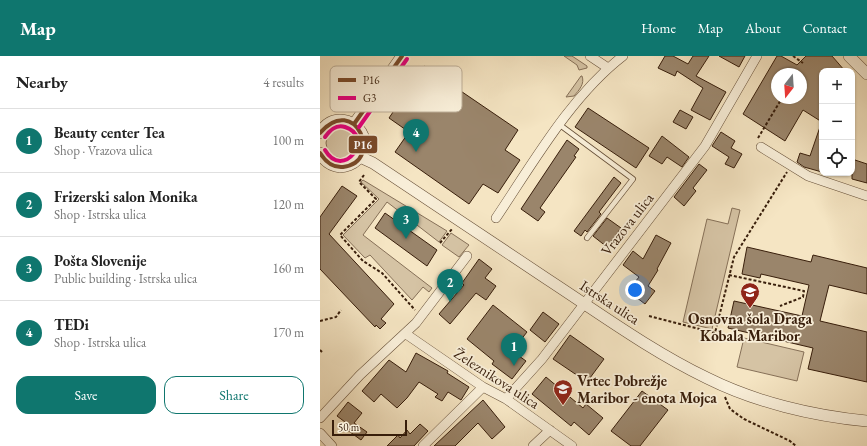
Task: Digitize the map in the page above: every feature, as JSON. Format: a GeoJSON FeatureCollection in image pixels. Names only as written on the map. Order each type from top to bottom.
{"type":"FeatureCollection","features":[{"type":"Feature","properties":{"kind":"street"},"geometry":{"type":"LineString","coordinates":[[395,66],[402,56]]}},
{"type":"Feature","properties":{"kind":"street"},"geometry":{"type":"LineString","coordinates":[[590,56],[608,68]]}},
{"type":"Feature","properties":{"kind":"street"},"geometry":{"type":"LineString","coordinates":[[496,218],[560,125],[608,68],[623,56]]}},
{"type":"Feature","properties":{"kind":"street","name":"Vrazova ulica"},"geometry":{"type":"LineString","coordinates":[[506,399],[542,359],[705,146],[757,56]]}},
{"type":"Feature","properties":{"kind":"street"},"geometry":{"type":"LineString","coordinates":[[849,56],[867,74]]}},
{"type":"Feature","properties":{"kind":"street"},"geometry":{"type":"LineString","coordinates":[[354,124],[362,112]]}},
{"type":"Feature","properties":{"kind":"street"},"geometry":{"type":"LineString","coordinates":[[320,133],[325,120],[342,120],[354,124],[363,136],[363,150],[360,157],[355,162],[341,167],[322,161]]}},
{"type":"Feature","properties":{"kind":"street"},"geometry":{"type":"LineString","coordinates":[[761,147],[791,166],[814,178],[867,196]]}},
{"type":"Feature","properties":{"kind":"street","name":"Istrska ulica"},"geometry":{"type":"LineString","coordinates":[[360,157],[373,163],[655,349],[707,378],[784,406],[818,414],[867,421]]}},
{"type":"Feature","properties":{"kind":"street"},"geometry":{"type":"LineString","coordinates":[[320,418],[360,375],[390,346],[406,334],[421,317],[467,256]]}},
{"type":"Feature","properties":{"kind":"street","name":"Železnikova ulica"},"geometry":{"type":"LineString","coordinates":[[406,334],[483,387],[506,399],[572,446]]}},
{"type":"Feature","properties":{"kind":"street"},"geometry":{"type":"LineString","coordinates":[[423,446],[483,387]]}},
{"type":"Feature","properties":{"kind":"street"},"geometry":{"type":"LineString","coordinates":[[533,446],[550,430]]}},
{"type":"Feature","properties":{"kind":"street"},"geometry":{"type":"LineString","coordinates":[[320,433],[332,446]]}},
{"type":"Feature","properties":{"kind":"lane"},"geometry":{"type":"LineString","coordinates":[[560,125],[633,179],[587,238]]}},
{"type":"Feature","properties":{"kind":"path"},"geometry":{"type":"LineString","coordinates":[[793,56],[803,63]]}},
{"type":"Feature","properties":{"kind":"path"},"geometry":{"type":"LineString","coordinates":[[761,147],[758,138],[778,104]]}},
{"type":"Feature","properties":{"kind":"path"},"geometry":{"type":"LineString","coordinates":[[649,316],[715,333],[734,257],[791,166]]}},
{"type":"Feature","properties":{"kind":"path"},"geometry":{"type":"LineString","coordinates":[[364,175],[359,182],[376,199],[340,235],[363,261],[382,273],[421,317]]}},
{"type":"Feature","properties":{"kind":"path"},"geometry":{"type":"LineString","coordinates":[[440,243],[452,229]]}},
{"type":"Feature","properties":{"kind":"path"},"geometry":{"type":"LineString","coordinates":[[729,275],[804,291],[803,296],[780,306]]}},
{"type":"Feature","properties":{"kind":"path"},"geometry":{"type":"LineString","coordinates":[[320,321],[336,317],[342,310]]}},
{"type":"Feature","properties":{"kind":"path"},"geometry":{"type":"LineString","coordinates":[[724,394],[730,409],[744,419],[790,441],[796,446]]}},
{"type":"Feature","properties":{"kind":"shaded area"},"geometry":{"type":"Polygon","coordinates":[[[564,56],[572,56],[587,66],[587,68],[579,70],[577,65],[564,56]]]}},
{"type":"Feature","properties":{"kind":"shaded area"},"geometry":{"type":"Polygon","coordinates":[[[581,76],[583,82],[580,89],[574,96],[566,97],[581,76]]]}},
{"type":"Feature","properties":{"kind":"shaded area"},"geometry":{"type":"Polygon","coordinates":[[[341,128],[352,132],[356,143],[352,154],[341,158],[330,154],[326,143],[330,132],[341,128]]]}},
{"type":"Feature","properties":{"kind":"shaded area"},"geometry":{"type":"Polygon","coordinates":[[[363,180],[447,231],[439,242],[387,202],[363,235],[432,288],[429,292],[423,287],[412,300],[370,255],[365,258],[343,235],[379,199],[361,182],[363,180]]]}},
{"type":"Feature","properties":{"kind":"shaded area"},"geometry":{"type":"Polygon","coordinates":[[[732,208],[740,210],[712,329],[683,322],[707,219],[728,224],[732,208]]]}},
{"type":"Feature","properties":{"kind":"shaded area"},"geometry":{"type":"Polygon","coordinates":[[[451,233],[469,245],[459,257],[442,245],[451,233]]]}},
{"type":"Feature","properties":{"kind":"shaded area"},"geometry":{"type":"Polygon","coordinates":[[[744,338],[804,352],[797,381],[737,367],[744,338]]]}},
{"type":"Feature","properties":{"kind":"building"},"geometry":{"type":"Polygon","coordinates":[[[665,56],[673,56],[688,64],[693,56],[709,56],[696,76],[726,92],[710,120],[691,110],[703,88],[677,71],[675,76],[658,68],[665,56]]]}},
{"type":"Feature","properties":{"kind":"building"},"geometry":{"type":"Polygon","coordinates":[[[719,56],[745,56],[739,67],[719,56]]]}},
{"type":"Feature","properties":{"kind":"building"},"geometry":{"type":"Polygon","coordinates":[[[777,56],[781,56],[797,65],[806,56],[832,56],[842,68],[819,68],[819,120],[803,110],[785,141],[743,114],[777,56]]]}},
{"type":"Feature","properties":{"kind":"building"},"geometry":{"type":"Polygon","coordinates":[[[462,92],[518,130],[505,150],[520,160],[498,193],[483,184],[469,204],[395,152],[409,132],[389,118],[393,112],[462,112],[462,92]]]}},
{"type":"Feature","properties":{"kind":"building"},"geometry":{"type":"Polygon","coordinates":[[[588,108],[649,148],[636,168],[575,127],[588,108]]]}},
{"type":"Feature","properties":{"kind":"building"},"geometry":{"type":"Polygon","coordinates":[[[680,110],[693,117],[686,129],[673,122],[680,110]]]}},
{"type":"Feature","properties":{"kind":"building"},"geometry":{"type":"Polygon","coordinates":[[[819,130],[819,171],[804,167],[797,162],[800,153],[810,156],[819,130]]]}},
{"type":"Feature","properties":{"kind":"building"},"geometry":{"type":"Polygon","coordinates":[[[721,132],[735,141],[731,148],[742,154],[734,168],[725,164],[729,157],[712,146],[721,132]]]}},
{"type":"Feature","properties":{"kind":"building"},"geometry":{"type":"Polygon","coordinates":[[[662,136],[689,157],[682,167],[667,157],[662,164],[649,156],[662,136]]]}},
{"type":"Feature","properties":{"kind":"building"},"geometry":{"type":"Polygon","coordinates":[[[567,140],[579,149],[574,156],[576,157],[540,208],[545,212],[538,221],[521,209],[567,140]]]}},
{"type":"Feature","properties":{"kind":"building"},"geometry":{"type":"Polygon","coordinates":[[[855,160],[867,164],[867,183],[852,179],[852,176],[855,176],[855,160]]]}},
{"type":"Feature","properties":{"kind":"building"},"geometry":{"type":"Polygon","coordinates":[[[699,164],[707,170],[693,188],[696,191],[684,206],[674,197],[699,164]]]}},
{"type":"Feature","properties":{"kind":"building"},"geometry":{"type":"Polygon","coordinates":[[[614,177],[621,183],[599,212],[601,214],[587,232],[585,230],[581,236],[574,231],[614,177]]]}},
{"type":"Feature","properties":{"kind":"building"},"geometry":{"type":"Polygon","coordinates":[[[342,186],[357,196],[329,234],[394,304],[381,319],[386,323],[380,329],[376,325],[375,327],[320,269],[320,217],[342,186]]]}},
{"type":"Feature","properties":{"kind":"building"},"geometry":{"type":"Polygon","coordinates":[[[385,213],[437,250],[427,266],[375,228],[385,213]]]}},
{"type":"Feature","properties":{"kind":"building"},"geometry":{"type":"Polygon","coordinates":[[[607,218],[621,228],[607,247],[593,236],[607,218]]]}},
{"type":"Feature","properties":{"kind":"building"},"geometry":{"type":"Polygon","coordinates":[[[656,235],[671,243],[657,269],[658,270],[648,286],[655,291],[645,304],[628,291],[639,277],[623,265],[633,251],[643,259],[656,235]]]}},
{"type":"Feature","properties":{"kind":"building","name":"Osnovna šola Draga Kobala Maribor"},"geometry":{"type":"Polygon","coordinates":[[[747,247],[811,262],[813,255],[867,268],[867,294],[829,285],[820,321],[867,332],[867,382],[808,369],[813,348],[728,328],[734,301],[802,316],[809,285],[761,274],[760,278],[742,274],[747,247]]]}},
{"type":"Feature","properties":{"kind":"building"},"geometry":{"type":"Polygon","coordinates":[[[479,259],[492,269],[485,278],[496,286],[486,300],[476,293],[450,324],[439,314],[464,285],[462,283],[479,259]]]}},
{"type":"Feature","properties":{"kind":"building"},"geometry":{"type":"Polygon","coordinates":[[[493,305],[527,332],[512,351],[526,361],[512,379],[492,364],[494,361],[467,339],[493,305]]]}},
{"type":"Feature","properties":{"kind":"building"},"geometry":{"type":"Polygon","coordinates":[[[543,312],[559,324],[545,342],[530,330],[543,312]]]}},
{"type":"Feature","properties":{"kind":"building"},"geometry":{"type":"Polygon","coordinates":[[[570,335],[604,359],[587,382],[553,359],[570,335]]]}},
{"type":"Feature","properties":{"kind":"building"},"geometry":{"type":"Polygon","coordinates":[[[416,353],[448,371],[447,373],[469,387],[461,400],[448,392],[442,401],[435,397],[438,394],[419,382],[397,408],[381,394],[374,402],[362,391],[389,360],[406,372],[416,353]]]}},
{"type":"Feature","properties":{"kind":"building","name":"Vrtec Pobrežje Maribor - enota Mojca"},"geometry":{"type":"Polygon","coordinates":[[[546,377],[583,408],[586,404],[603,418],[589,435],[574,422],[571,426],[532,394],[546,377]]]}},
{"type":"Feature","properties":{"kind":"building"},"geometry":{"type":"Polygon","coordinates":[[[642,391],[668,410],[640,446],[631,446],[611,431],[642,391]]]}},
{"type":"Feature","properties":{"kind":"building"},"geometry":{"type":"Polygon","coordinates":[[[483,400],[505,427],[492,439],[478,423],[455,446],[434,446],[483,400]]]}},
{"type":"Feature","properties":{"kind":"building"},"geometry":{"type":"Polygon","coordinates":[[[348,402],[362,413],[354,423],[367,432],[361,440],[346,429],[349,425],[337,416],[348,402]]]}},
{"type":"Feature","properties":{"kind":"building"},"geometry":{"type":"Polygon","coordinates":[[[420,424],[428,431],[414,446],[387,446],[398,435],[400,438],[407,430],[410,434],[420,424]]]}},
{"type":"Feature","properties":{"kind":"transit line","name":"P16"},"geometry":{"type":"LineString","coordinates":[[395,66],[402,56]]}},
{"type":"Feature","properties":{"kind":"transit line","name":"G3"},"geometry":{"type":"LineString","coordinates":[[402,66],[407,59]]}},
{"type":"Feature","properties":{"kind":"transit line","name":"P16"},"geometry":{"type":"LineString","coordinates":[[354,124],[362,112]]}},
{"type":"Feature","properties":{"kind":"transit line","name":"G3"},"geometry":{"type":"LineString","coordinates":[[359,127],[370,112]]}},
{"type":"Feature","properties":{"kind":"transit line","name":"P16"},"geometry":{"type":"LineString","coordinates":[[320,133],[333,122],[344,120],[354,124],[360,133],[363,143],[362,154],[356,162],[343,167],[330,163],[324,159],[320,153]]}},
{"type":"Feature","properties":{"kind":"transit line","name":"G3"},"geometry":{"type":"LineString","coordinates":[[325,137],[334,128],[342,126],[354,132],[357,139],[357,147],[353,154],[347,159],[340,161],[332,158],[325,150]]}},
{"type":"Feature","properties":{"kind":"place","name":"TEDi"},"geometry":{"type":"Point","coordinates":[416,152]}},
{"type":"Feature","properties":{"kind":"place","name":"Pošta Slovenije"},"geometry":{"type":"Point","coordinates":[406,239]}},
{"type":"Feature","properties":{"kind":"place","name":"Frizerski salon Monika"},"geometry":{"type":"Point","coordinates":[450,302]}},
{"type":"Feature","properties":{"kind":"place","name":"Osnovna šola Draga Kobala Maribor"},"geometry":{"type":"Point","coordinates":[750,309]}},
{"type":"Feature","properties":{"kind":"place","name":"Beauty center Tea"},"geometry":{"type":"Point","coordinates":[514,366]}},
{"type":"Feature","properties":{"kind":"place","name":"Vrtec Pobrežje Maribor - enota Mojca"},"geometry":{"type":"Point","coordinates":[563,406]}}]}
